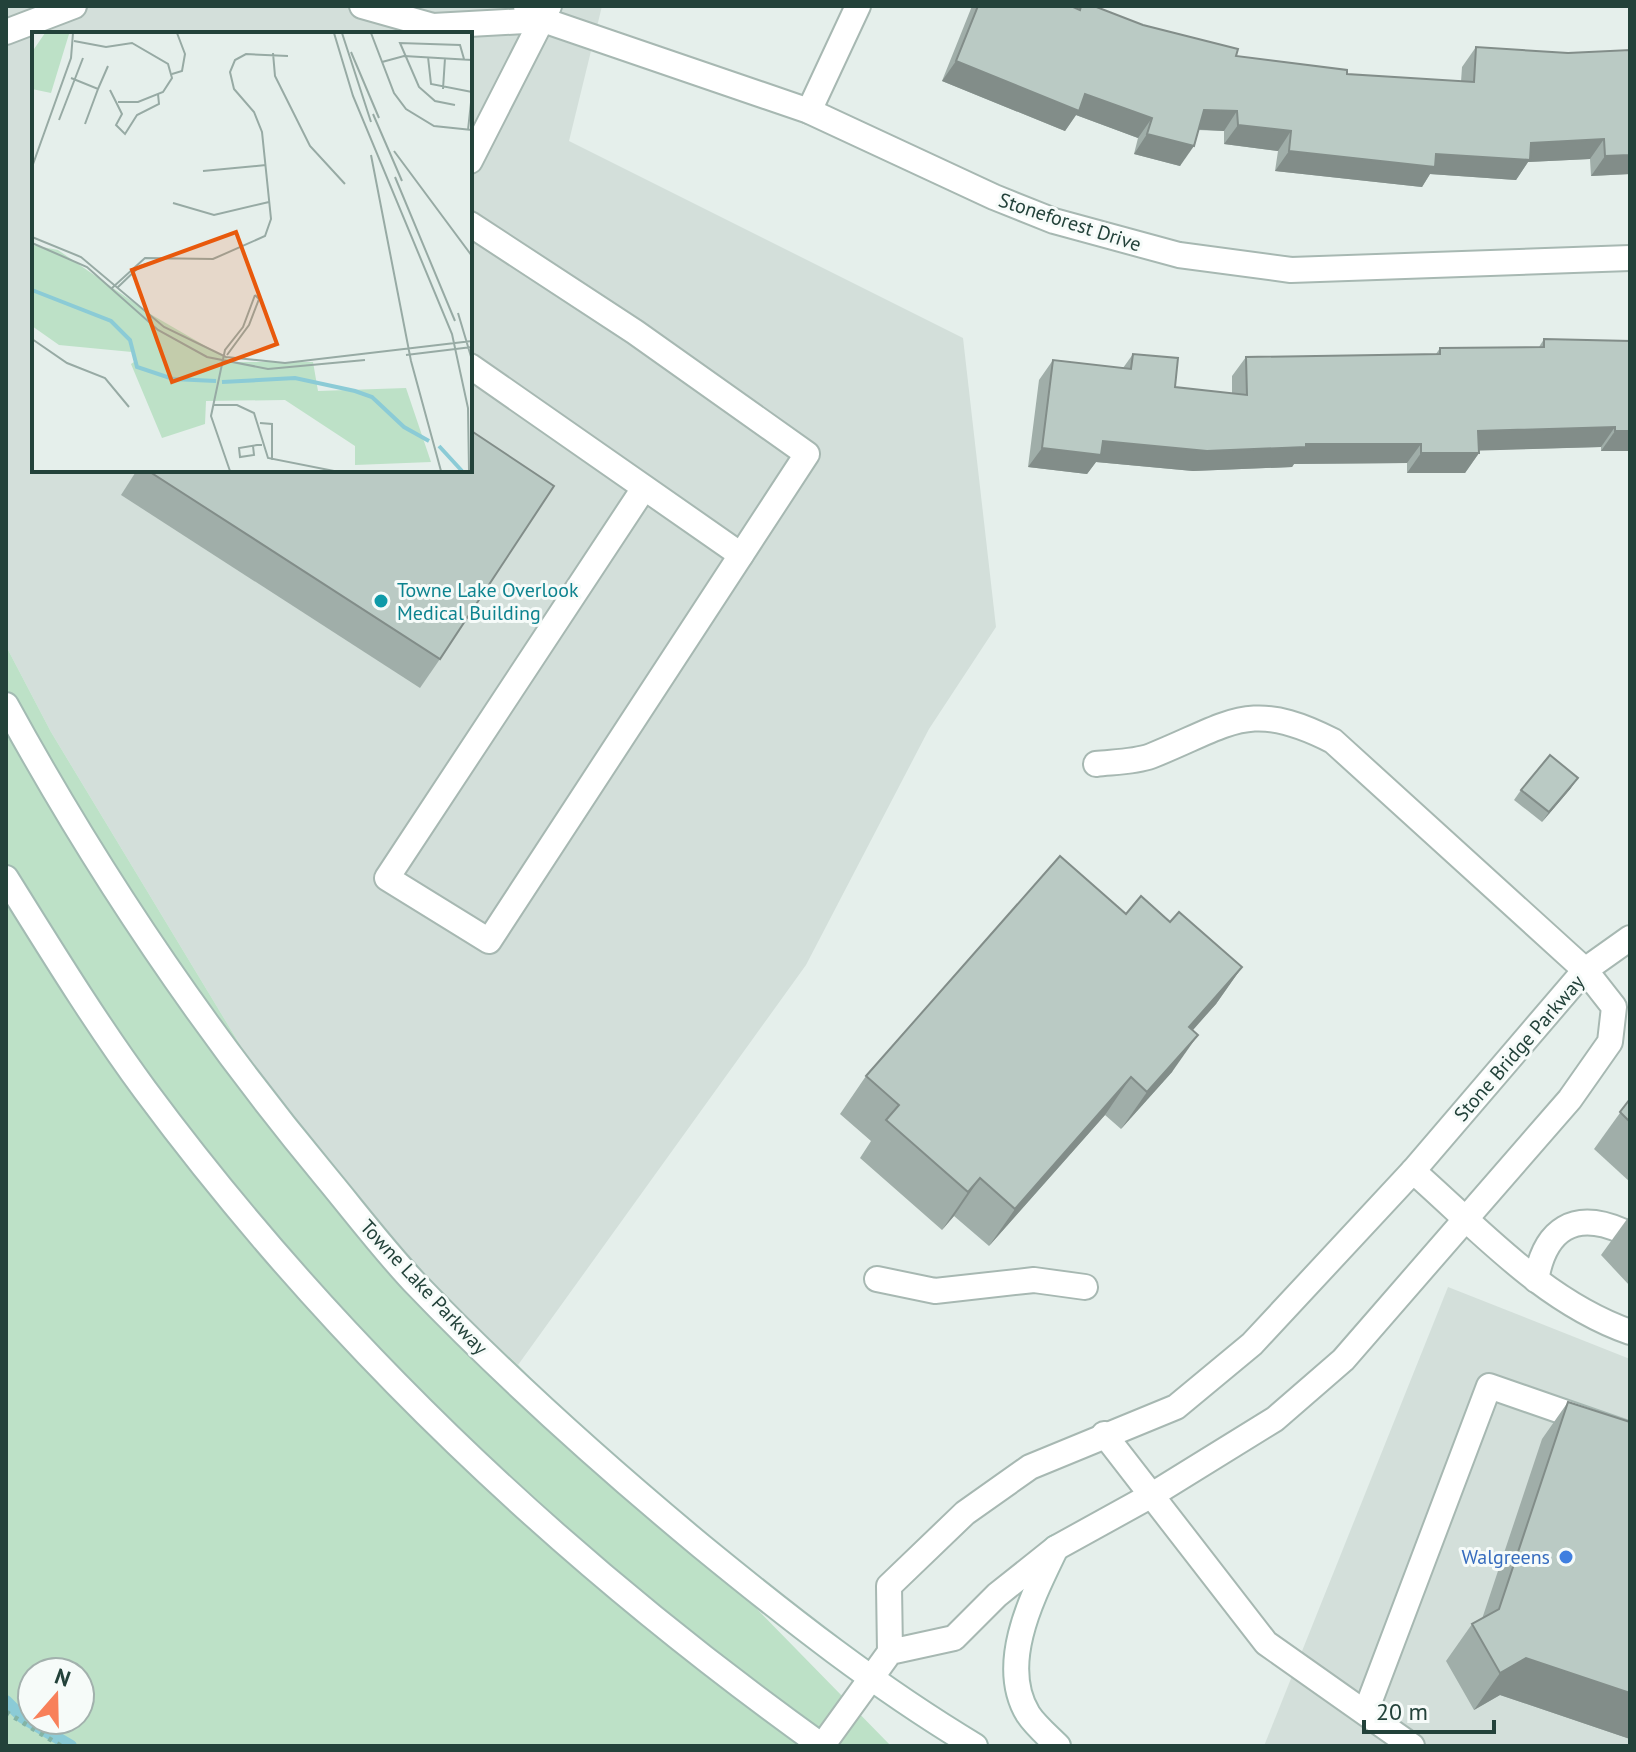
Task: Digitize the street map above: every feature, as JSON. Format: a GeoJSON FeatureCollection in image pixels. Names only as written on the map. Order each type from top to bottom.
{"type":"FeatureCollection","features":[{"type":"Feature","properties":{"kind":"street"},"geometry":{"type":"LineString","coordinates":[[6,32],[74,6]]}},
{"type":"Feature","properties":{"kind":"street","name":"Stoneforest Drive"},"geometry":{"type":"LineString","coordinates":[[362,6],[433,26],[539,11],[809,111],[1018,207],[1116,240],[1179,255],[1291,270],[1630,258]]}},
{"type":"Feature","properties":{"kind":"street"},"geometry":{"type":"LineString","coordinates":[[809,111],[858,6]]}},
{"type":"Feature","properties":{"kind":"street"},"geometry":{"type":"LineString","coordinates":[[472,157],[539,11]]}},
{"type":"Feature","properties":{"kind":"street"},"geometry":{"type":"LineString","coordinates":[[472,225],[635,332],[807,454],[489,941],[387,878],[644,488]]}},
{"type":"Feature","properties":{"kind":"street"},"geometry":{"type":"LineString","coordinates":[[472,367],[741,555]]}},
{"type":"Feature","properties":{"kind":"street","name":"Towne Lake Parkway"},"geometry":{"type":"LineString","coordinates":[[6,705],[69,820],[159,958],[247,1081],[411,1279],[611,1472],[789,1618],[872,1679],[975,1746]]}},
{"type":"Feature","properties":{"kind":"street"},"geometry":{"type":"LineString","coordinates":[[1096,764],[1148,757],[1221,725],[1266,717],[1297,723],[1333,741],[1585,970],[1630,938]]}},
{"type":"Feature","properties":{"kind":"street"},"geometry":{"type":"LineString","coordinates":[[6,878],[145,1089],[237,1207],[335,1320],[445,1434],[527,1512],[730,1679],[822,1746],[890,1652]]}},
{"type":"Feature","properties":{"kind":"street","name":"Stone Bridge Parkway"},"geometry":{"type":"LineString","coordinates":[[1585,970],[1614,1007],[1610,1042],[1570,1099],[1343,1360],[1275,1419],[1152,1495],[1056,1548],[997,1595],[954,1638],[890,1652],[889,1586],[965,1513],[1030,1467],[1176,1407],[1252,1344],[1413,1171],[1585,970]]}},
{"type":"Feature","properties":{"kind":"street"},"geometry":{"type":"LineString","coordinates":[[1413,1171],[1536,1280],[1593,1319],[1630,1332]]}},
{"type":"Feature","properties":{"kind":"street"},"geometry":{"type":"LineString","coordinates":[[1536,1280],[1539,1263],[1549,1246],[1575,1221],[1600,1222],[1622,1231]]}},
{"type":"Feature","properties":{"kind":"street"},"geometry":{"type":"LineString","coordinates":[[877,1279],[935,1291],[1034,1280],[1085,1287]]}},
{"type":"Feature","properties":{"kind":"street"},"geometry":{"type":"LineString","coordinates":[[1366,1711],[1489,1386],[1630,1435]]}},
{"type":"Feature","properties":{"kind":"street"},"geometry":{"type":"LineString","coordinates":[[1104,1434],[1266,1643],[1412,1746]]}},
{"type":"Feature","properties":{"kind":"street"},"geometry":{"type":"LineString","coordinates":[[1056,1548],[1031,1599],[1016,1660],[1027,1713],[1058,1746]]}},
{"type":"Feature","properties":{"kind":"path"},"geometry":{"type":"LineString","coordinates":[[6,1712],[61,1746]]}},
{"type":"Feature","properties":{"kind":"shaded area"},"geometry":{"type":"Polygon","coordinates":[[[6,6],[602,6],[569,141],[963,338],[996,627],[929,729],[806,965],[518,1365],[329,1192],[51,732],[6,646],[6,6]]]}},
{"type":"Feature","properties":{"kind":"shaded area"},"geometry":{"type":"Polygon","coordinates":[[[1448,1287],[1630,1359],[1630,1746],[1264,1746],[1448,1287]]]}},
{"type":"Feature","properties":{"kind":"green space"},"geometry":{"type":"Polygon","coordinates":[[[6,646],[51,732],[329,1192],[518,1365],[891,1746],[6,1746],[6,646]]]}},
{"type":"Feature","properties":{"kind":"building"},"geometry":{"type":"Polygon","coordinates":[[[978,6],[1071,6],[1080,10],[1081,6],[1094,6],[1143,25],[1238,49],[1236,56],[1347,70],[1347,74],[1474,82],[1476,47],[1568,53],[1630,50],[1630,155],[1605,156],[1604,139],[1531,143],[1530,160],[1436,154],[1435,167],[1289,151],[1291,131],[1238,125],[1237,111],[1204,110],[1194,146],[1147,134],[1152,118],[1085,94],[1079,111],[956,61],[978,6]]]}},
{"type":"Feature","properties":{"kind":"building"},"geometry":{"type":"Polygon","coordinates":[[[1544,339],[1630,341],[1630,431],[1615,431],[1615,427],[1478,431],[1479,453],[1421,453],[1421,444],[1306,444],[1306,447],[1207,451],[1103,441],[1101,455],[1042,448],[1053,360],[1131,369],[1133,354],[1178,358],[1175,387],[1247,395],[1246,357],[1440,354],[1440,348],[1544,347],[1544,339]]]}},
{"type":"Feature","properties":{"kind":"building","name":"Towne Lake Overlook Medical Building"},"geometry":{"type":"Polygon","coordinates":[[[472,431],[554,486],[440,659],[150,472],[472,472],[472,431]]]}},
{"type":"Feature","properties":{"kind":"building"},"geometry":{"type":"Polygon","coordinates":[[[1550,755],[1578,778],[1549,812],[1521,790],[1550,755]]]}},
{"type":"Feature","properties":{"kind":"building"},"geometry":{"type":"Polygon","coordinates":[[[1060,856],[1126,914],[1141,896],[1170,922],[1179,912],[1242,967],[1189,1027],[1198,1035],[1147,1092],[1131,1077],[1015,1209],[980,1178],[968,1192],[886,1120],[899,1105],[866,1076],[1060,856]]]}},
{"type":"Feature","properties":{"kind":"building"},"geometry":{"type":"Polygon","coordinates":[[[1630,1099],[1630,1122],[1620,1112],[1630,1099]]]}},
{"type":"Feature","properties":{"kind":"building","name":"Walgreens"},"geometry":{"type":"Polygon","coordinates":[[[1568,1402],[1630,1422],[1630,1693],[1526,1658],[1500,1673],[1472,1624],[1499,1609],[1568,1402]]]}},
{"type":"Feature","properties":{"kind":"waterway"},"geometry":{"type":"LineString","coordinates":[[6,1701],[22,1717],[71,1746]]}},
{"type":"Feature","properties":{"kind":"place","name":"Towne Lake Overlook Medical Building"},"geometry":{"type":"Point","coordinates":[381,601]}},
{"type":"Feature","properties":{"kind":"place","name":"Walgreens"},"geometry":{"type":"Point","coordinates":[1566,1557]}}]}
